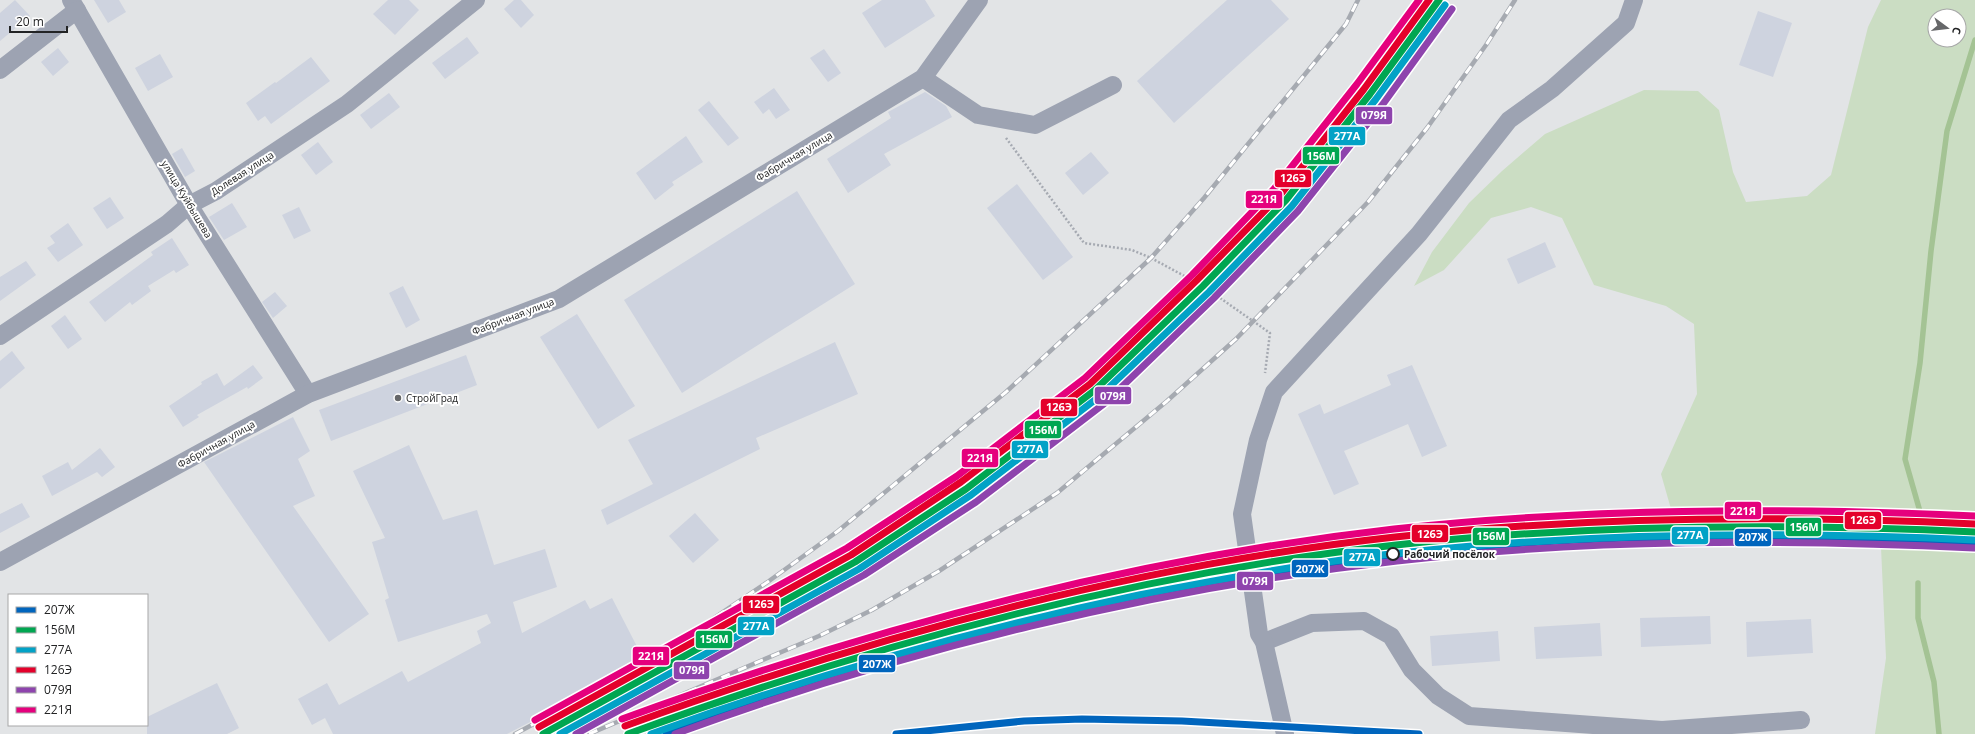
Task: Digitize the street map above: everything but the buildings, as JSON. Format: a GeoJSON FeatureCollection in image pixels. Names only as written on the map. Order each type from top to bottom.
{"type":"FeatureCollection","features":[{"type":"Feature","properties":{"kind":"street","name":"Долевая улица"},"geometry":{"type":"LineString","coordinates":[[0,336],[167,224],[189,205],[216,191],[347,104],[476,0]]}},
{"type":"Feature","properties":{"kind":"street","name":"Фабричная улица"},"geometry":{"type":"LineString","coordinates":[[0,562],[308,394],[559,299],[923,78],[979,0]]}},
{"type":"Feature","properties":{"kind":"street"},"geometry":{"type":"LineString","coordinates":[[1285,734],[1264,642],[1259,634],[1242,514],[1258,440],[1274,392],[1419,234],[1509,120],[1552,89],[1626,23],[1634,0]]}},
{"type":"Feature","properties":{"kind":"street","name":"улица Куйбышева"},"geometry":{"type":"LineString","coordinates":[[74,5],[189,205],[308,394]]}},
{"type":"Feature","properties":{"kind":"street"},"geometry":{"type":"LineString","coordinates":[[0,70],[74,5]]}},
{"type":"Feature","properties":{"kind":"street"},"geometry":{"type":"LineString","coordinates":[[923,78],[978,115],[1034,125],[1113,85]]}},
{"type":"Feature","properties":{"kind":"street"},"geometry":{"type":"LineString","coordinates":[[1264,642],[1312,623],[1364,621],[1391,636],[1412,670],[1438,696],[1469,716],[1662,730],[1801,720]]}},
{"type":"Feature","properties":{"kind":"path"},"geometry":{"type":"LineString","coordinates":[[990,117],[1084,243],[1132,250],[1151,258],[1203,286],[1270,333],[1264,379]]}},
{"type":"Feature","properties":{"kind":"green space"},"geometry":{"type":"Polygon","coordinates":[[[1881,0],[1975,0],[1975,734],[1875,734],[1886,658],[1880,525],[1749,516],[1673,516],[1661,474],[1697,394],[1694,324],[1666,306],[1594,285],[1562,218],[1531,207],[1491,218],[1444,270],[1414,286],[1432,252],[1469,203],[1502,171],[1545,134],[1644,90],[1698,91],[1719,110],[1733,172],[1746,202],[1807,196],[1831,175],[1868,27],[1881,0]]]}},
{"type":"Feature","properties":{"kind":"waterway"},"geometry":{"type":"LineString","coordinates":[[1921,515],[1905,459],[1920,363],[1931,251],[1947,131],[1975,40]]}},
{"type":"Feature","properties":{"kind":"waterway"},"geometry":{"type":"LineString","coordinates":[[1918,583],[1918,618],[1934,682],[1939,734]]}},
{"type":"Feature","properties":{"kind":"railway"},"geometry":{"type":"LineString","coordinates":[[515,734],[644,665],[769,581],[838,531],[1006,392],[1151,258],[1204,198],[1346,24],[1358,0]]}},
{"type":"Feature","properties":{"kind":"railway"},"geometry":{"type":"LineString","coordinates":[[589,734],[819,636],[872,610],[939,571],[1057,493],[1167,401],[1236,339],[1368,202],[1427,128],[1486,45],[1515,0]]}},
{"type":"Feature","properties":{"kind":"transit line","name":"221Я"},"geometry":{"type":"LineString","coordinates":[[535,720],[847,548],[957,476],[1085,378],[1192,275],[1274,189],[1357,84],[1419,0]]}},
{"type":"Feature","properties":{"kind":"transit line","name":"126Э"},"geometry":{"type":"LineString","coordinates":[[539,727],[851,555],[961,482],[1090,384],[1197,280],[1280,195],[1364,89],[1429,0]]}},
{"type":"Feature","properties":{"kind":"transit line","name":"156М"},"geometry":{"type":"LineString","coordinates":[[543,734],[855,562],[966,489],[1095,390],[1203,286],[1286,200],[1370,94],[1439,0]]}},
{"type":"Feature","properties":{"kind":"transit line","name":"277А"},"geometry":{"type":"LineString","coordinates":[[560,734],[859,569],[971,495],[1100,396],[1209,292],[1292,206],[1376,99],[1445,5]]}},
{"type":"Feature","properties":{"kind":"transit line","name":"079Я"},"geometry":{"type":"LineString","coordinates":[[576,734],[864,575],[976,502],[1105,403],[1214,298],[1298,211],[1383,104],[1452,9]]}},
{"type":"Feature","properties":{"kind":"transit line","name":"221Я"},"geometry":{"type":"LineString","coordinates":[[622,719],[811,655],[1002,601],[1099,578],[1295,542],[1394,529],[1466,522],[1611,513],[1684,511],[1830,511],[1975,516]]}},
{"type":"Feature","properties":{"kind":"transit line","name":"126Э"},"geometry":{"type":"LineString","coordinates":[[625,726],[719,693],[908,634],[1101,586],[1199,566],[1297,550],[1395,537],[1467,530],[1612,521],[1685,519],[1830,519],[1975,524]]}},
{"type":"Feature","properties":{"kind":"transit line","name":"156М"},"geometry":{"type":"LineString","coordinates":[[628,734],[721,701],[816,670],[1007,616],[1200,574],[1298,558],[1396,545],[1468,538],[1613,529],[1686,527],[1830,527],[1975,532]]}},
{"type":"Feature","properties":{"kind":"transit line","name":"277А"},"geometry":{"type":"LineString","coordinates":[[651,734],[832,674],[892,656],[1015,623],[1139,595],[1301,566],[1400,553],[1472,546],[1615,537],[1687,535],[1831,535],[1975,540]]}},
{"type":"Feature","properties":{"kind":"transit line","name":"207Ж"},"geometry":{"type":"LineString","coordinates":[[666,734],[748,705],[872,665],[1025,623],[1215,585],[1357,562],[1464,548],[1619,538],[1797,538],[1975,545]]}},
{"type":"Feature","properties":{"kind":"transit line","name":"079Я"},"geometry":{"type":"LineString","coordinates":[[675,734],[850,675],[940,649],[1122,605],[1306,573],[1397,561],[1469,554],[1541,548],[1613,545],[1758,542],[1974,548]]}},
{"type":"Feature","properties":{"kind":"transit line","name":"207Ж"},"geometry":{"type":"LineString","coordinates":[[896,734],[1024,721],[1082,719],[1182,721],[1419,734]]}},
{"type":"Feature","properties":{"kind":"place","name":"СтройГрад"},"geometry":{"type":"Point","coordinates":[398,398]}},
{"type":"Feature","properties":{"kind":"place","name":"Рабочий посёлок"},"geometry":{"type":"Point","coordinates":[1393,554]}}]}
